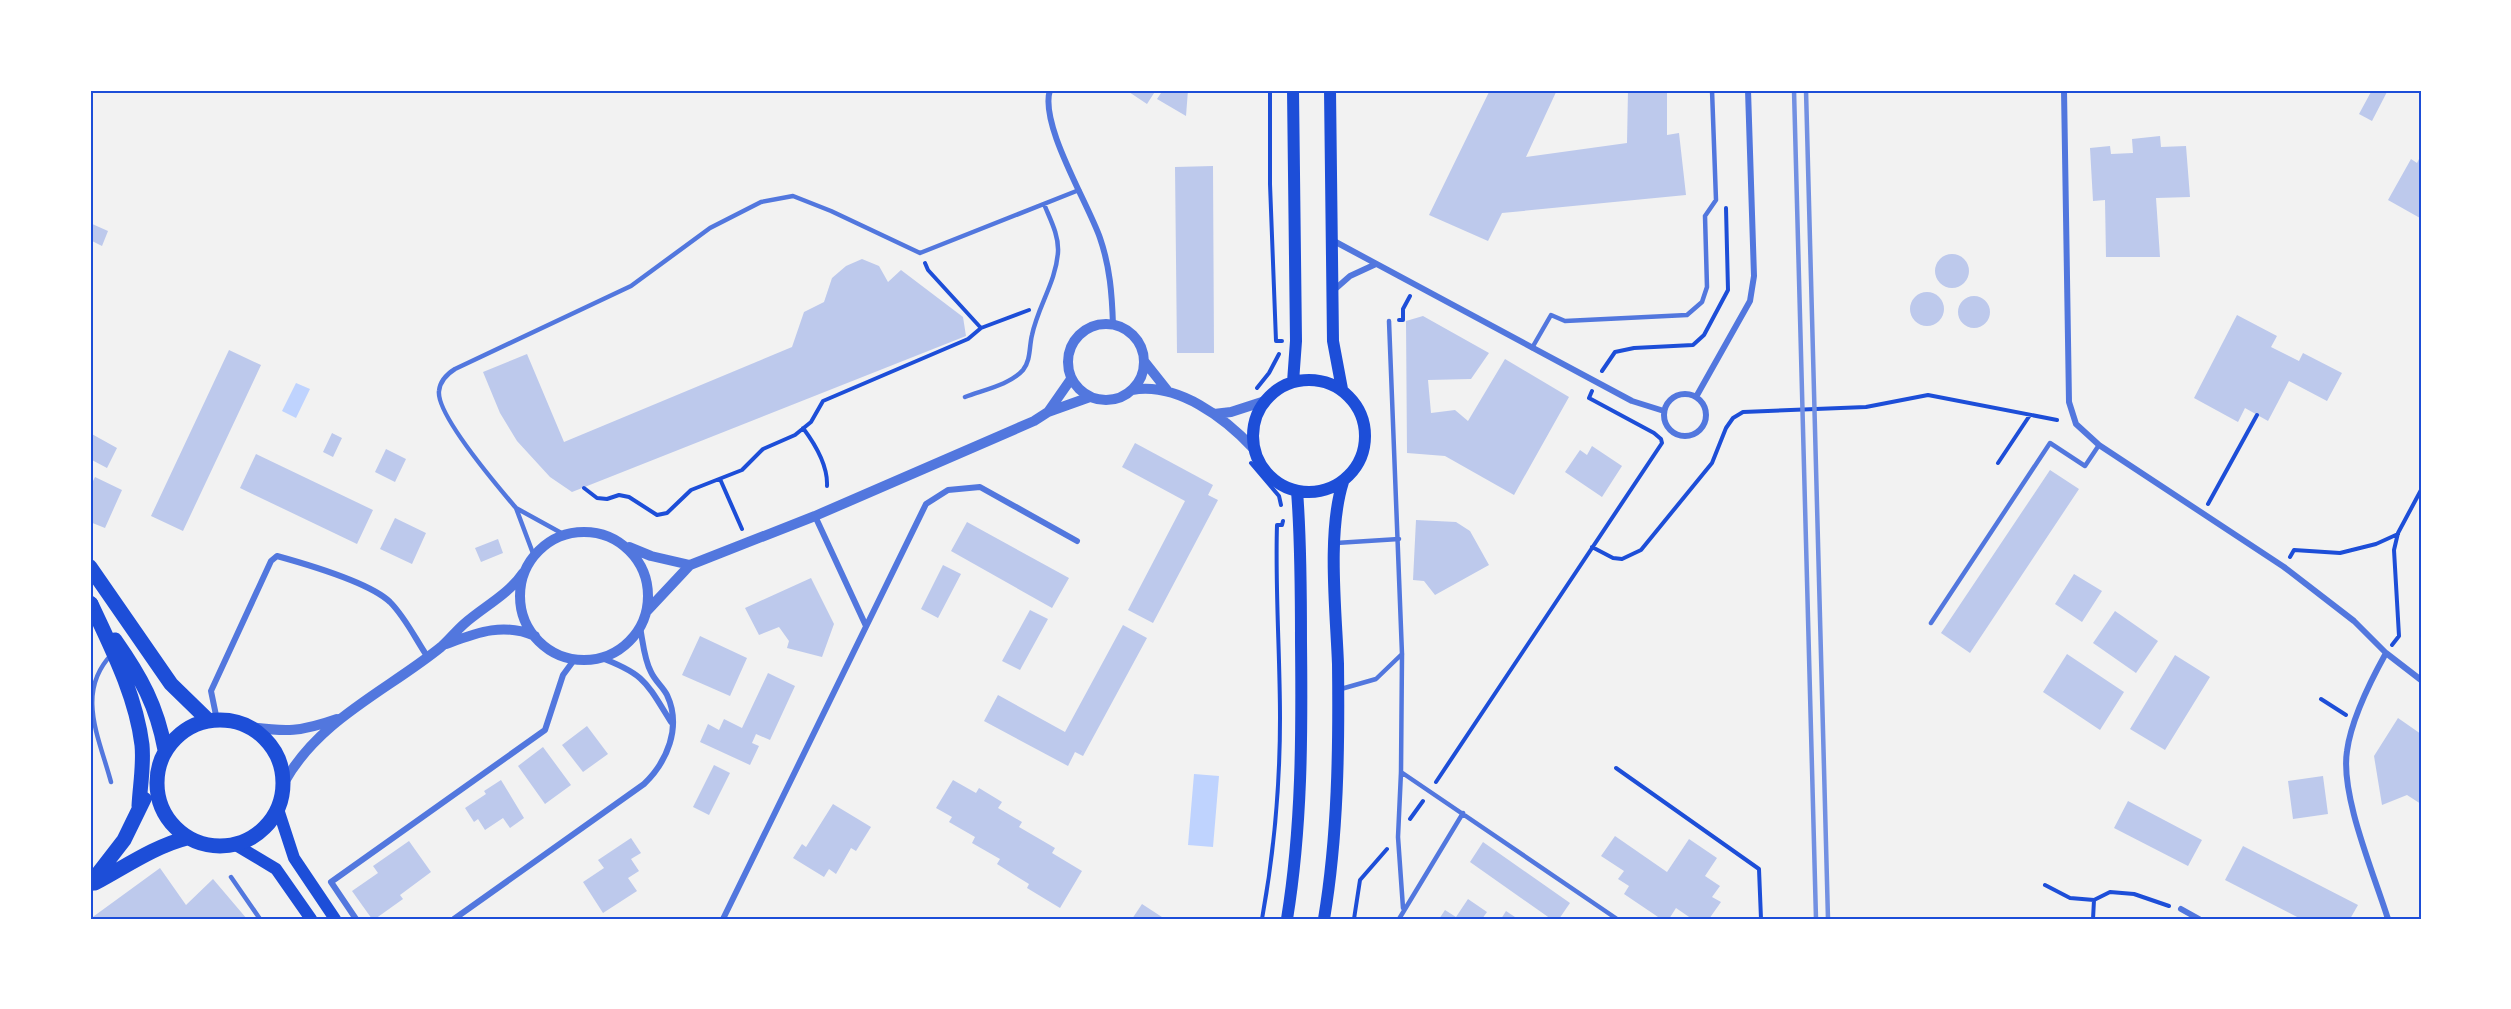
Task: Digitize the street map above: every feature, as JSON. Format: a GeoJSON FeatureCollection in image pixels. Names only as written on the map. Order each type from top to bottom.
{"type":"FeatureCollection","features":[{"type":"Feature","properties":{"kind":"main road"},"geometry":{"type":"LineString","coordinates":[[1293,90],[1296,341],[1293,382]]}},
{"type":"Feature","properties":{"kind":"main road"},"geometry":{"type":"LineString","coordinates":[[1330,90],[1333,341],[1342,389]]}},
{"type":"Feature","properties":{"kind":"main road"},"geometry":{"type":"LineString","coordinates":[[1310,379],[1326,382],[1342,389],[1355,402],[1363,418],[1366,436],[1363,454],[1355,470],[1342,482],[1329,489],[1313,493],[1283,486],[1270,476],[1251,453],[1256,416],[1265,401],[1277,389],[1293,382],[1310,379]]}},
{"type":"Feature","properties":{"kind":"main road"},"geometry":{"type":"LineString","coordinates":[[1324,919],[1331,863],[1336,777],[1338,689],[1335,543],[1336,502],[1342,482]]}},
{"type":"Feature","properties":{"kind":"main road"},"geometry":{"type":"LineString","coordinates":[[1287,919],[1293,880],[1301,779],[1302,708],[1297,491]]}},
{"type":"Feature","properties":{"kind":"main road"},"geometry":{"type":"LineString","coordinates":[[90,567],[171,684],[213,720]]}},
{"type":"Feature","properties":{"kind":"main road"},"geometry":{"type":"LineString","coordinates":[[90,603],[136,670],[160,719],[165,750]]}},
{"type":"Feature","properties":{"kind":"main road"},"geometry":{"type":"LineString","coordinates":[[90,603],[126,682],[139,728],[142,748],[139,806]]}},
{"type":"Feature","properties":{"kind":"main road"},"geometry":{"type":"LineString","coordinates":[[213,720],[234,721],[249,727],[265,738],[283,768],[285,781],[278,809],[262,832],[237,845],[211,847],[188,838],[171,823],[160,804],[156,782],[165,750],[184,731],[213,720]]}},
{"type":"Feature","properties":{"kind":"main road"},"geometry":{"type":"LineString","coordinates":[[90,885],[124,840],[139,806],[156,782]]}},
{"type":"Feature","properties":{"kind":"main road"},"geometry":{"type":"LineString","coordinates":[[278,809],[294,858],[335,919]]}},
{"type":"Feature","properties":{"kind":"main road"},"geometry":{"type":"LineString","coordinates":[[90,885],[175,841],[188,838]]}},
{"type":"Feature","properties":{"kind":"main road"},"geometry":{"type":"LineString","coordinates":[[237,845],[276,869],[311,919]]}},
{"type":"Feature","properties":{"kind":"street"},"geometry":{"type":"LineString","coordinates":[[1050,90],[1051,119],[1059,145],[1099,235],[1109,268],[1113,325]]}},
{"type":"Feature","properties":{"kind":"street"},"geometry":{"type":"LineString","coordinates":[[1696,397],[1750,301],[1754,276],[1748,90]]}},
{"type":"Feature","properties":{"kind":"street"},"geometry":{"type":"LineString","coordinates":[[2064,90],[2069,402],[2076,424],[2099,445],[2284,567],[2354,621],[2386,653],[2421,680]]}},
{"type":"Feature","properties":{"kind":"street"},"geometry":{"type":"LineString","coordinates":[[1331,239],[1632,401],[1664,411]]}},
{"type":"Feature","properties":{"kind":"street"},"geometry":{"type":"LineString","coordinates":[[1332,292],[1350,276],[1376,264]]}},
{"type":"Feature","properties":{"kind":"street"},"geometry":{"type":"LineString","coordinates":[[1167,390],[1144,361],[1141,348],[1135,338],[1125,329],[1101,324],[1090,327],[1079,334],[1072,344],[1068,361],[1071,379],[1083,393],[1090,397],[1112,400],[1132,390],[1154,388],[1167,390],[1214,414],[1228,424],[1251,453]]}},
{"type":"Feature","properties":{"kind":"street"},"geometry":{"type":"LineString","coordinates":[[1132,390],[1139,382],[1144,361]]}},
{"type":"Feature","properties":{"kind":"street"},"geometry":{"type":"LineString","coordinates":[[1048,412],[1071,379]]}},
{"type":"Feature","properties":{"kind":"street"},"geometry":{"type":"LineString","coordinates":[[1686,394],[1696,397],[1703,404],[1706,417],[1701,429],[1695,434],[1681,436],[1674,433],[1665,423],[1664,411],[1673,397],[1686,394]]}},
{"type":"Feature","properties":{"kind":"street"},"geometry":{"type":"LineString","coordinates":[[646,612],[690,565],[814,516],[1034,421],[1048,412],[1090,397]]}},
{"type":"Feature","properties":{"kind":"street"},"geometry":{"type":"LineString","coordinates":[[1214,414],[1231,412],[1265,401]]}},
{"type":"Feature","properties":{"kind":"street"},"geometry":{"type":"LineString","coordinates":[[723,919],[926,504],[948,490],[980,487],[1077,541]]}},
{"type":"Feature","properties":{"kind":"street"},"geometry":{"type":"LineString","coordinates":[[814,516],[866,626]]}},
{"type":"Feature","properties":{"kind":"street"},"geometry":{"type":"LineString","coordinates":[[441,647],[463,624],[512,586],[548,543],[565,535],[589,532],[603,535],[642,553],[690,565]]}},
{"type":"Feature","properties":{"kind":"street"},"geometry":{"type":"LineString","coordinates":[[356,919],[331,882],[545,730],[563,675],[574,660],[599,657],[623,646],[640,627],[646,612],[648,594],[643,572],[632,554],[618,542]]}},
{"type":"Feature","properties":{"kind":"street"},"geometry":{"type":"LineString","coordinates":[[213,720],[212,691],[271,561],[277,556],[324,570],[389,601],[406,622],[427,656]]}},
{"type":"Feature","properties":{"kind":"street"},"geometry":{"type":"LineString","coordinates":[[532,560],[522,582],[521,600],[525,618],[536,636],[551,650],[578,659]]}},
{"type":"Feature","properties":{"kind":"street"},"geometry":{"type":"LineString","coordinates":[[454,919],[644,784],[655,772],[671,741],[672,722],[668,698],[647,664],[640,627]]}},
{"type":"Feature","properties":{"kind":"street"},"geometry":{"type":"LineString","coordinates":[[285,781],[296,763],[340,718],[441,647],[489,629],[512,630],[536,636]]}},
{"type":"Feature","properties":{"kind":"street"},"geometry":{"type":"LineString","coordinates":[[2386,653],[2359,709],[2347,751],[2348,794],[2388,919]]}},
{"type":"Feature","properties":{"kind":"street"},"geometry":{"type":"LineString","coordinates":[[599,657],[630,670],[643,680],[672,722]]}},
{"type":"Feature","properties":{"kind":"street"},"geometry":{"type":"LineString","coordinates":[[249,727],[295,731],[340,718]]}},
{"type":"Feature","properties":{"kind":"street"},"geometry":{"type":"LineString","coordinates":[[2181,909],[2199,919]]}},
{"type":"Feature","properties":{"kind":"lane"},"geometry":{"type":"LineString","coordinates":[[1532,348],[1551,315],[1565,321],[1687,315],[1702,302],[1707,287],[1705,216],[1716,200],[1712,90]]}},
{"type":"Feature","properties":{"kind":"lane"},"geometry":{"type":"LineString","coordinates":[[532,560],[516,508],[464,442],[440,401],[441,382],[455,369],[631,286],[710,228],[760,202],[793,196],[831,211],[920,253],[1079,190]]}},
{"type":"Feature","properties":{"kind":"lane"},"geometry":{"type":"LineString","coordinates":[[965,397],[1014,378],[1028,362],[1032,335],[1053,279],[1058,251],[1055,231],[1044,204]]}},
{"type":"Feature","properties":{"kind":"lane"},"geometry":{"type":"LineString","coordinates":[[1389,321],[1402,654],[1398,837],[1403,908]]}},
{"type":"Feature","properties":{"kind":"lane"},"geometry":{"type":"LineString","coordinates":[[1931,623],[2050,443],[2085,466],[2099,445]]}},
{"type":"Feature","properties":{"kind":"lane"},"geometry":{"type":"LineString","coordinates":[[516,508],[565,535]]}},
{"type":"Feature","properties":{"kind":"lane"},"geometry":{"type":"LineString","coordinates":[[1335,543],[1399,539]]}},
{"type":"Feature","properties":{"kind":"lane"},"geometry":{"type":"LineString","coordinates":[[111,782],[91,699],[97,673],[114,652]]}},
{"type":"Feature","properties":{"kind":"lane"},"geometry":{"type":"LineString","coordinates":[[1338,689],[1376,679],[1402,654]]}},
{"type":"Feature","properties":{"kind":"lane"},"geometry":{"type":"LineString","coordinates":[[1401,772],[1617,919]]}},
{"type":"Feature","properties":{"kind":"lane"},"geometry":{"type":"LineString","coordinates":[[1399,919],[1403,908],[1463,813]]}},
{"type":"Feature","properties":{"kind":"lane"},"geometry":{"type":"LineString","coordinates":[[231,877],[260,919]]}},
{"type":"Feature","properties":{"kind":"path"},"geometry":{"type":"LineString","coordinates":[[1254,392],[1280,354],[1282,341],[1276,341],[1270,184],[1270,90]]}},
{"type":"Feature","properties":{"kind":"path"},"geometry":{"type":"LineString","coordinates":[[920,253],[928,270],[981,328]]}},
{"type":"Feature","properties":{"kind":"path"},"geometry":{"type":"LineString","coordinates":[[1389,321],[1403,320],[1403,309],[1410,296]]}},
{"type":"Feature","properties":{"kind":"path"},"geometry":{"type":"LineString","coordinates":[[584,488],[597,498],[629,496],[657,515],[667,513],[691,490],[742,470],[763,448],[795,435],[811,422],[824,401],[968,339],[981,328],[1041,306]]}},
{"type":"Feature","properties":{"kind":"path"},"geometry":{"type":"LineString","coordinates":[[1592,547],[1613,558],[1622,559],[1641,550],[1712,464],[1726,428],[1733,418],[1743,412],[1866,407],[1928,395],[2057,420]]}},
{"type":"Feature","properties":{"kind":"path"},"geometry":{"type":"LineString","coordinates":[[1354,919],[1360,880],[1398,837],[1430,791],[1662,443],[1654,433],[1589,398]]}},
{"type":"Feature","properties":{"kind":"path"},"geometry":{"type":"LineString","coordinates":[[1998,463],[2030,415]]}},
{"type":"Feature","properties":{"kind":"path"},"geometry":{"type":"LineString","coordinates":[[2202,515],[2257,415]]}},
{"type":"Feature","properties":{"kind":"path"},"geometry":{"type":"LineString","coordinates":[[803,428],[816,445],[827,479],[827,486]]}},
{"type":"Feature","properties":{"kind":"path"},"geometry":{"type":"LineString","coordinates":[[1251,453],[1258,473],[1279,496],[1283,511]]}},
{"type":"Feature","properties":{"kind":"path"},"geometry":{"type":"LineString","coordinates":[[720,479],[742,529]]}},
{"type":"Feature","properties":{"kind":"path"},"geometry":{"type":"LineString","coordinates":[[2386,653],[2399,636],[2394,550],[2398,533],[2421,490]]}},
{"type":"Feature","properties":{"kind":"path"},"geometry":{"type":"LineString","coordinates":[[1262,919],[1277,804],[1280,718],[1276,564],[1277,525],[1282,525],[1283,518]]}},
{"type":"Feature","properties":{"kind":"path"},"geometry":{"type":"LineString","coordinates":[[2284,567],[2294,550],[2340,553],[2376,544],[2398,533]]}},
{"type":"Feature","properties":{"kind":"path"},"geometry":{"type":"LineString","coordinates":[[2321,699],[2356,721]]}},
{"type":"Feature","properties":{"kind":"path"},"geometry":{"type":"LineString","coordinates":[[1616,768],[1759,868],[1761,919]]}},
{"type":"Feature","properties":{"kind":"path"},"geometry":{"type":"LineString","coordinates":[[2045,885],[2070,898],[2094,900],[2110,892],[2134,894],[2181,909]]}},
{"type":"Feature","properties":{"kind":"path"},"geometry":{"type":"LineString","coordinates":[[2094,900],[2094,919]]}},
{"type":"Feature","properties":{"kind":"water"},"geometry":{"type":"Polygon","coordinates":[[[296,383],[310,389],[296,418],[282,411],[296,383]]]}},
{"type":"Feature","properties":{"kind":"water"},"geometry":{"type":"Polygon","coordinates":[[[1194,774],[1219,776],[1213,847],[1188,845],[1194,774]]]}},
{"type":"Feature","properties":{"kind":"building"},"geometry":{"type":"Polygon","coordinates":[[[1126,90],[1156,90],[1147,104],[1126,90]]]}},
{"type":"Feature","properties":{"kind":"building"},"geometry":{"type":"Polygon","coordinates":[[[1163,90],[1188,90],[1186,116],[1157,99],[1163,90]]]}},
{"type":"Feature","properties":{"kind":"building"},"geometry":{"type":"Polygon","coordinates":[[[1490,90],[1557,90],[1526,157],[1627,143],[1628,90],[1667,90],[1667,135],[1679,133],[1686,195],[1502,213],[1488,241],[1429,215],[1490,90]]]}},
{"type":"Feature","properties":{"kind":"building"},"geometry":{"type":"Polygon","coordinates":[[[2372,90],[2388,90],[2372,121],[2359,114],[2372,90]]]}},
{"type":"Feature","properties":{"kind":"building"},"geometry":{"type":"Polygon","coordinates":[[[2160,136],[2161,147],[2186,146],[2190,197],[2156,198],[2160,257],[2106,257],[2105,200],[2093,201],[2090,148],[2110,146],[2111,154],[2133,153],[2132,139],[2160,136]]]}},
{"type":"Feature","properties":{"kind":"building"},"geometry":{"type":"Polygon","coordinates":[[[2421,155],[2420,218],[2388,200],[2411,159],[2417,163],[2421,155]]]}},
{"type":"Feature","properties":{"kind":"building"},"geometry":{"type":"Polygon","coordinates":[[[1213,166],[1214,353],[1177,353],[1175,167],[1213,166]]]}},
{"type":"Feature","properties":{"kind":"building"},"geometry":{"type":"Polygon","coordinates":[[[90,223],[108,231],[102,246],[90,240],[90,223]]]}},
{"type":"Feature","properties":{"kind":"building"},"geometry":{"type":"Polygon","coordinates":[[[1952,254],[1964,259],[1969,271],[1964,283],[1952,288],[1940,283],[1935,271],[1940,259],[1952,254]]]}},
{"type":"Feature","properties":{"kind":"building"},"geometry":{"type":"Polygon","coordinates":[[[862,259],[879,266],[888,282],[901,270],[963,317],[966,336],[572,492],[550,477],[517,441],[500,413],[483,372],[527,354],[564,442],[792,347],[804,312],[824,302],[832,278],[846,266],[862,259]]]}},
{"type":"Feature","properties":{"kind":"building"},"geometry":{"type":"Polygon","coordinates":[[[1927,292],[1939,297],[1944,309],[1939,321],[1927,326],[1915,321],[1910,309],[1915,297],[1927,292]]]}},
{"type":"Feature","properties":{"kind":"building"},"geometry":{"type":"Polygon","coordinates":[[[1974,296],[1986,300],[1990,312],[1986,324],[1974,328],[1962,324],[1958,312],[1962,300],[1974,296]]]}},
{"type":"Feature","properties":{"kind":"building"},"geometry":{"type":"Polygon","coordinates":[[[2237,315],[2277,336],[2271,347],[2299,361],[2303,353],[2342,373],[2327,401],[2289,381],[2268,421],[2245,408],[2238,422],[2194,398],[2237,315]]]}},
{"type":"Feature","properties":{"kind":"building"},"geometry":{"type":"Polygon","coordinates":[[[1423,316],[1489,353],[1471,379],[1428,380],[1431,413],[1455,410],[1468,421],[1505,359],[1569,397],[1514,495],[1445,456],[1407,453],[1406,321],[1423,316]]]}},
{"type":"Feature","properties":{"kind":"building"},"geometry":{"type":"Polygon","coordinates":[[[229,350],[261,365],[183,531],[151,516],[229,350]]]}},
{"type":"Feature","properties":{"kind":"building"},"geometry":{"type":"Polygon","coordinates":[[[90,433],[117,448],[107,468],[90,459],[90,433]]]}},
{"type":"Feature","properties":{"kind":"building"},"geometry":{"type":"Polygon","coordinates":[[[332,433],[342,438],[333,457],[323,452],[332,433]]]}},
{"type":"Feature","properties":{"kind":"building"},"geometry":{"type":"Polygon","coordinates":[[[1135,443],[1213,485],[1208,495],[1218,500],[1153,623],[1128,610],[1185,501],[1122,467],[1135,443]]]}},
{"type":"Feature","properties":{"kind":"building"},"geometry":{"type":"Polygon","coordinates":[[[1592,446],[1622,466],[1602,497],[1565,472],[1580,450],[1587,455],[1592,446]]]}},
{"type":"Feature","properties":{"kind":"building"},"geometry":{"type":"Polygon","coordinates":[[[386,449],[406,459],[395,482],[375,472],[386,449]]]}},
{"type":"Feature","properties":{"kind":"building"},"geometry":{"type":"Polygon","coordinates":[[[256,454],[373,510],[357,544],[240,488],[256,454]]]}},
{"type":"Feature","properties":{"kind":"building"},"geometry":{"type":"Polygon","coordinates":[[[2050,470],[2079,489],[1970,653],[1941,633],[2050,470]]]}},
{"type":"Feature","properties":{"kind":"building"},"geometry":{"type":"Polygon","coordinates":[[[95,477],[122,490],[105,528],[90,522],[90,487],[95,477]]]}},
{"type":"Feature","properties":{"kind":"building"},"geometry":{"type":"Polygon","coordinates":[[[395,518],[426,533],[412,564],[380,549],[395,518]]]}},
{"type":"Feature","properties":{"kind":"building"},"geometry":{"type":"Polygon","coordinates":[[[1416,520],[1456,522],[1470,531],[1489,565],[1435,595],[1424,581],[1413,580],[1416,520]]]}},
{"type":"Feature","properties":{"kind":"building"},"geometry":{"type":"Polygon","coordinates":[[[967,522],[1069,578],[1052,608],[951,551],[967,522]]]}},
{"type":"Feature","properties":{"kind":"building"},"geometry":{"type":"Polygon","coordinates":[[[498,539],[503,553],[481,562],[475,548],[498,539]]]}},
{"type":"Feature","properties":{"kind":"building"},"geometry":{"type":"Polygon","coordinates":[[[943,565],[961,574],[938,618],[921,609],[943,565]]]}},
{"type":"Feature","properties":{"kind":"building"},"geometry":{"type":"Polygon","coordinates":[[[2074,574],[2102,591],[2082,622],[2055,604],[2074,574]]]}},
{"type":"Feature","properties":{"kind":"building"},"geometry":{"type":"Polygon","coordinates":[[[811,578],[834,624],[822,657],[787,648],[789,641],[779,627],[759,635],[745,608],[811,578]]]}},
{"type":"Feature","properties":{"kind":"building"},"geometry":{"type":"Polygon","coordinates":[[[1030,610],[1048,619],[1020,670],[1002,661],[1030,610]]]}},
{"type":"Feature","properties":{"kind":"building"},"geometry":{"type":"Polygon","coordinates":[[[2115,611],[2158,641],[2136,673],[2093,643],[2115,611]]]}},
{"type":"Feature","properties":{"kind":"building"},"geometry":{"type":"Polygon","coordinates":[[[1123,625],[1147,638],[1083,756],[1075,752],[1068,766],[984,721],[998,695],[1065,732],[1123,625]]]}},
{"type":"Feature","properties":{"kind":"building"},"geometry":{"type":"Polygon","coordinates":[[[700,636],[747,658],[730,696],[682,675],[700,636]]]}},
{"type":"Feature","properties":{"kind":"building"},"geometry":{"type":"Polygon","coordinates":[[[2067,654],[2124,692],[2100,730],[2043,692],[2067,654]]]}},
{"type":"Feature","properties":{"kind":"building"},"geometry":{"type":"Polygon","coordinates":[[[2175,655],[2210,677],[2165,750],[2130,729],[2175,655]]]}},
{"type":"Feature","properties":{"kind":"building"},"geometry":{"type":"Polygon","coordinates":[[[768,673],[795,686],[770,740],[756,734],[752,743],[759,746],[750,765],[700,742],[708,724],[719,730],[724,719],[742,728],[768,673]]]}},
{"type":"Feature","properties":{"kind":"building"},"geometry":{"type":"Polygon","coordinates":[[[2398,718],[2421,734],[2421,804],[2407,795],[2382,805],[2374,756],[2398,718]]]}},
{"type":"Feature","properties":{"kind":"building"},"geometry":{"type":"Polygon","coordinates":[[[587,726],[608,754],[583,772],[562,745],[587,726]]]}},
{"type":"Feature","properties":{"kind":"building"},"geometry":{"type":"Polygon","coordinates":[[[543,747],[571,785],[545,804],[518,766],[543,747]]]}},
{"type":"Feature","properties":{"kind":"building"},"geometry":{"type":"Polygon","coordinates":[[[714,765],[730,773],[709,815],[693,807],[714,765]]]}},
{"type":"Feature","properties":{"kind":"building"},"geometry":{"type":"Polygon","coordinates":[[[2323,776],[2328,814],[2293,819],[2288,781],[2323,776]]]}},
{"type":"Feature","properties":{"kind":"building"},"geometry":{"type":"Polygon","coordinates":[[[501,780],[524,818],[510,828],[503,818],[485,830],[478,819],[474,822],[465,808],[486,794],[484,791],[501,780]]]}},
{"type":"Feature","properties":{"kind":"building"},"geometry":{"type":"Polygon","coordinates":[[[953,780],[976,793],[979,788],[1002,802],[998,808],[1022,822],[1019,827],[1055,848],[1052,853],[1082,871],[1060,908],[1027,888],[1029,884],[997,864],[1000,859],[972,843],[975,837],[949,822],[952,817],[936,808],[953,780]]]}},
{"type":"Feature","properties":{"kind":"building"},"geometry":{"type":"Polygon","coordinates":[[[2128,801],[2202,840],[2188,866],[2114,828],[2128,801]]]}},
{"type":"Feature","properties":{"kind":"building"},"geometry":{"type":"Polygon","coordinates":[[[833,804],[871,827],[856,851],[851,848],[836,874],[829,869],[824,877],[793,858],[802,844],[806,847],[833,804]]]}},
{"type":"Feature","properties":{"kind":"building"},"geometry":{"type":"Polygon","coordinates":[[[1615,836],[1667,872],[1689,839],[1717,858],[1705,876],[1720,886],[1712,897],[1721,902],[1709,919],[1692,919],[1676,908],[1669,919],[1661,919],[1624,894],[1629,886],[1618,879],[1624,871],[1601,856],[1615,836]]]}},
{"type":"Feature","properties":{"kind":"building"},"geometry":{"type":"Polygon","coordinates":[[[631,838],[641,853],[631,859],[639,871],[628,878],[637,891],[603,913],[583,882],[604,868],[598,860],[631,838]]]}},
{"type":"Feature","properties":{"kind":"building"},"geometry":{"type":"Polygon","coordinates":[[[409,841],[431,872],[400,895],[403,899],[372,919],[352,891],[378,873],[373,866],[409,841]]]}},
{"type":"Feature","properties":{"kind":"building"},"geometry":{"type":"Polygon","coordinates":[[[1483,842],[1570,903],[1559,919],[1551,919],[1470,862],[1483,842]]]}},
{"type":"Feature","properties":{"kind":"building"},"geometry":{"type":"Polygon","coordinates":[[[2243,846],[2358,905],[2350,919],[2301,919],[2225,880],[2243,846]]]}},
{"type":"Feature","properties":{"kind":"building"},"geometry":{"type":"Polygon","coordinates":[[[160,868],[186,905],[213,879],[247,919],[90,919],[160,868]]]}},
{"type":"Feature","properties":{"kind":"building"},"geometry":{"type":"Polygon","coordinates":[[[1468,899],[1487,912],[1482,919],[1439,919],[1445,910],[1456,917],[1468,899]]]}},
{"type":"Feature","properties":{"kind":"building"},"geometry":{"type":"Polygon","coordinates":[[[1142,904],[1165,919],[1132,919],[1142,904]]]}},
{"type":"Feature","properties":{"kind":"building"},"geometry":{"type":"Polygon","coordinates":[[[1506,911],[1518,919],[1501,919],[1506,911]]]}},
{"type":"Feature","properties":{"kind":"railway"},"geometry":{"type":"LineString","coordinates":[[1794,90],[1816,919]]}},
{"type":"Feature","properties":{"kind":"railway"},"geometry":{"type":"LineString","coordinates":[[1806,90],[1828,919]]}}]}
